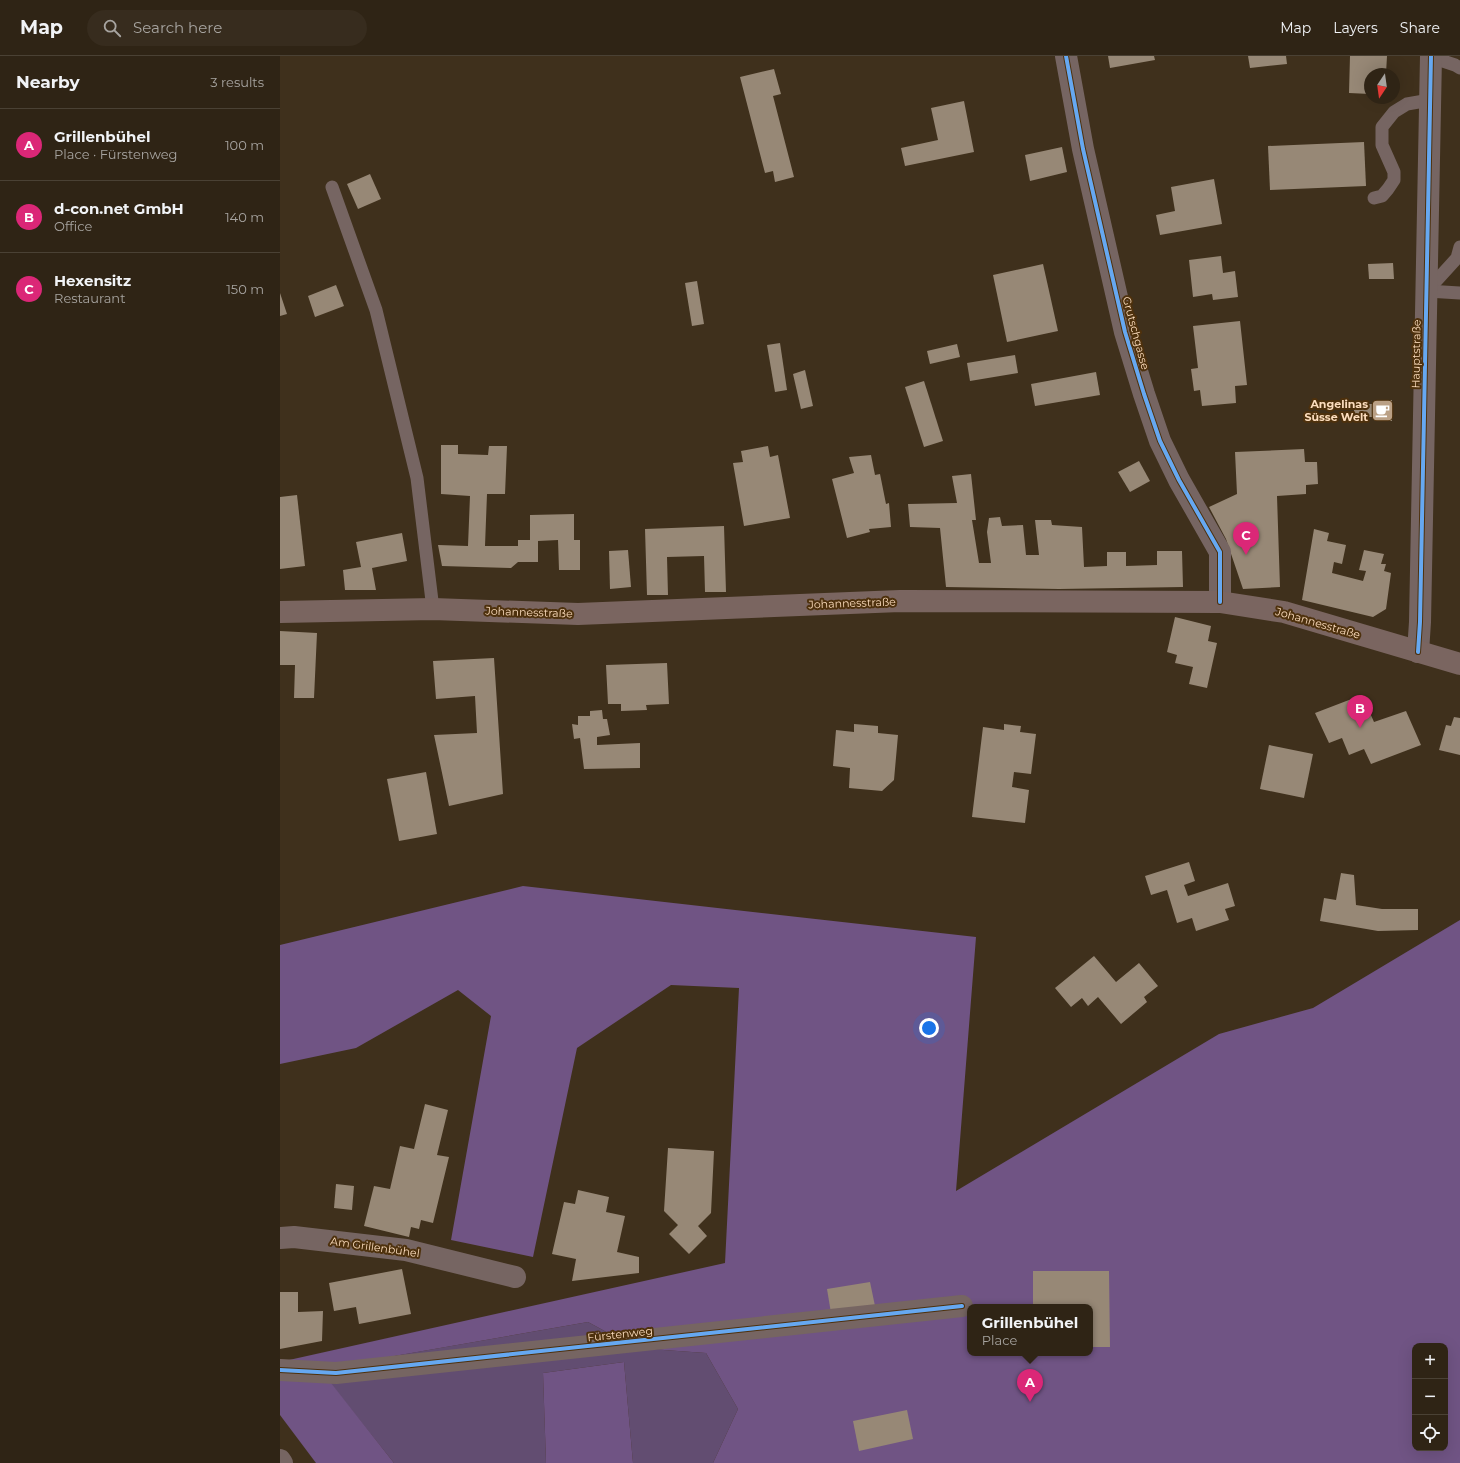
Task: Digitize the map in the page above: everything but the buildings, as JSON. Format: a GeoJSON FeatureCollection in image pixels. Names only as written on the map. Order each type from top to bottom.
{"type":"FeatureCollection","features":[{"type":"Feature","properties":{"kind":"main road","name":"Johannesstraße"},"geometry":{"type":"LineString","coordinates":[[280,612],[433,609],[578,614],[900,601],[1220,602],[1284,612],[1418,652]]}},
{"type":"Feature","properties":{"kind":"main road"},"geometry":{"type":"LineString","coordinates":[[1418,652],[1460,664]]}},
{"type":"Feature","properties":{"kind":"street","name":"Grutschgasse"},"geometry":{"type":"LineString","coordinates":[[1066,56],[1083,149],[1125,332],[1160,441],[1179,480],[1220,552],[1220,602]]}},
{"type":"Feature","properties":{"kind":"street","name":"Hauptstraße"},"geometry":{"type":"LineString","coordinates":[[1418,652],[1420,622],[1431,57]]}},
{"type":"Feature","properties":{"kind":"street","name":"Am Grillenbühel"},"geometry":{"type":"LineString","coordinates":[[280,1238],[294,1237],[406,1250],[515,1277]]}},
{"type":"Feature","properties":{"kind":"street","name":"Fürstenweg"},"geometry":{"type":"LineString","coordinates":[[280,1370],[336,1373],[962,1306]]}},
{"type":"Feature","properties":{"kind":"lane"},"geometry":{"type":"LineString","coordinates":[[1431,57],[1456,65],[1460,68]]}},
{"type":"Feature","properties":{"kind":"lane"},"geometry":{"type":"LineString","coordinates":[[1374,198],[1382,196],[1394,180],[1394,172],[1382,145],[1382,127],[1394,112],[1407,104],[1430,100]]}},
{"type":"Feature","properties":{"kind":"lane"},"geometry":{"type":"LineString","coordinates":[[332,187],[376,310],[417,478],[433,609]]}},
{"type":"Feature","properties":{"kind":"lane"},"geometry":{"type":"LineString","coordinates":[[1427,291],[1457,258],[1460,247]]}},
{"type":"Feature","properties":{"kind":"lane"},"geometry":{"type":"LineString","coordinates":[[1427,291],[1460,293]]}},
{"type":"Feature","properties":{"kind":"shaded area"},"geometry":{"type":"Polygon","coordinates":[[[523,886],[976,937],[956,1191],[1219,1034],[1313,1008],[1460,920],[1460,1463],[713,1463],[738,1409],[706,1353],[636,1348],[588,1322],[320,1369],[394,1463],[316,1463],[280,1415],[280,1362],[725,1263],[739,988],[671,985],[577,1048],[533,1257],[451,1240],[491,1016],[458,990],[356,1048],[280,1064],[280,945],[523,886]]]}},
{"type":"Feature","properties":{"kind":"shaded area"},"geometry":{"type":"Polygon","coordinates":[[[588,1322],[636,1348],[706,1353],[738,1409],[713,1463],[633,1463],[624,1362],[543,1373],[546,1463],[394,1463],[319,1369],[588,1322]]]}},
{"type":"Feature","properties":{"kind":"shaded area"},"geometry":{"type":"Polygon","coordinates":[[[624,1362],[633,1463],[546,1463],[543,1373],[624,1362]]]}},
{"type":"Feature","properties":{"kind":"cycle path"},"geometry":{"type":"LineString","coordinates":[[1066,56],[1083,149],[1125,332],[1160,441],[1179,480],[1220,552],[1220,602]]}},
{"type":"Feature","properties":{"kind":"cycle path"},"geometry":{"type":"LineString","coordinates":[[1418,652],[1420,622],[1431,56]]}},
{"type":"Feature","properties":{"kind":"cycle path"},"geometry":{"type":"LineString","coordinates":[[280,1370],[336,1373],[962,1306]]}},
{"type":"Feature","properties":{"kind":"place","name":"Angelinas Süsse Welt"},"geometry":{"type":"Point","coordinates":[1383,410]}},
{"type":"Feature","properties":{"kind":"place","name":"Hexensitz"},"geometry":{"type":"Point","coordinates":[1246,555]}},
{"type":"Feature","properties":{"kind":"place","name":"d-con.net GmbH"},"geometry":{"type":"Point","coordinates":[1360,728]}},
{"type":"Feature","properties":{"kind":"place","name":"Grillenbühel"},"geometry":{"type":"Point","coordinates":[1030,1402]}}]}
